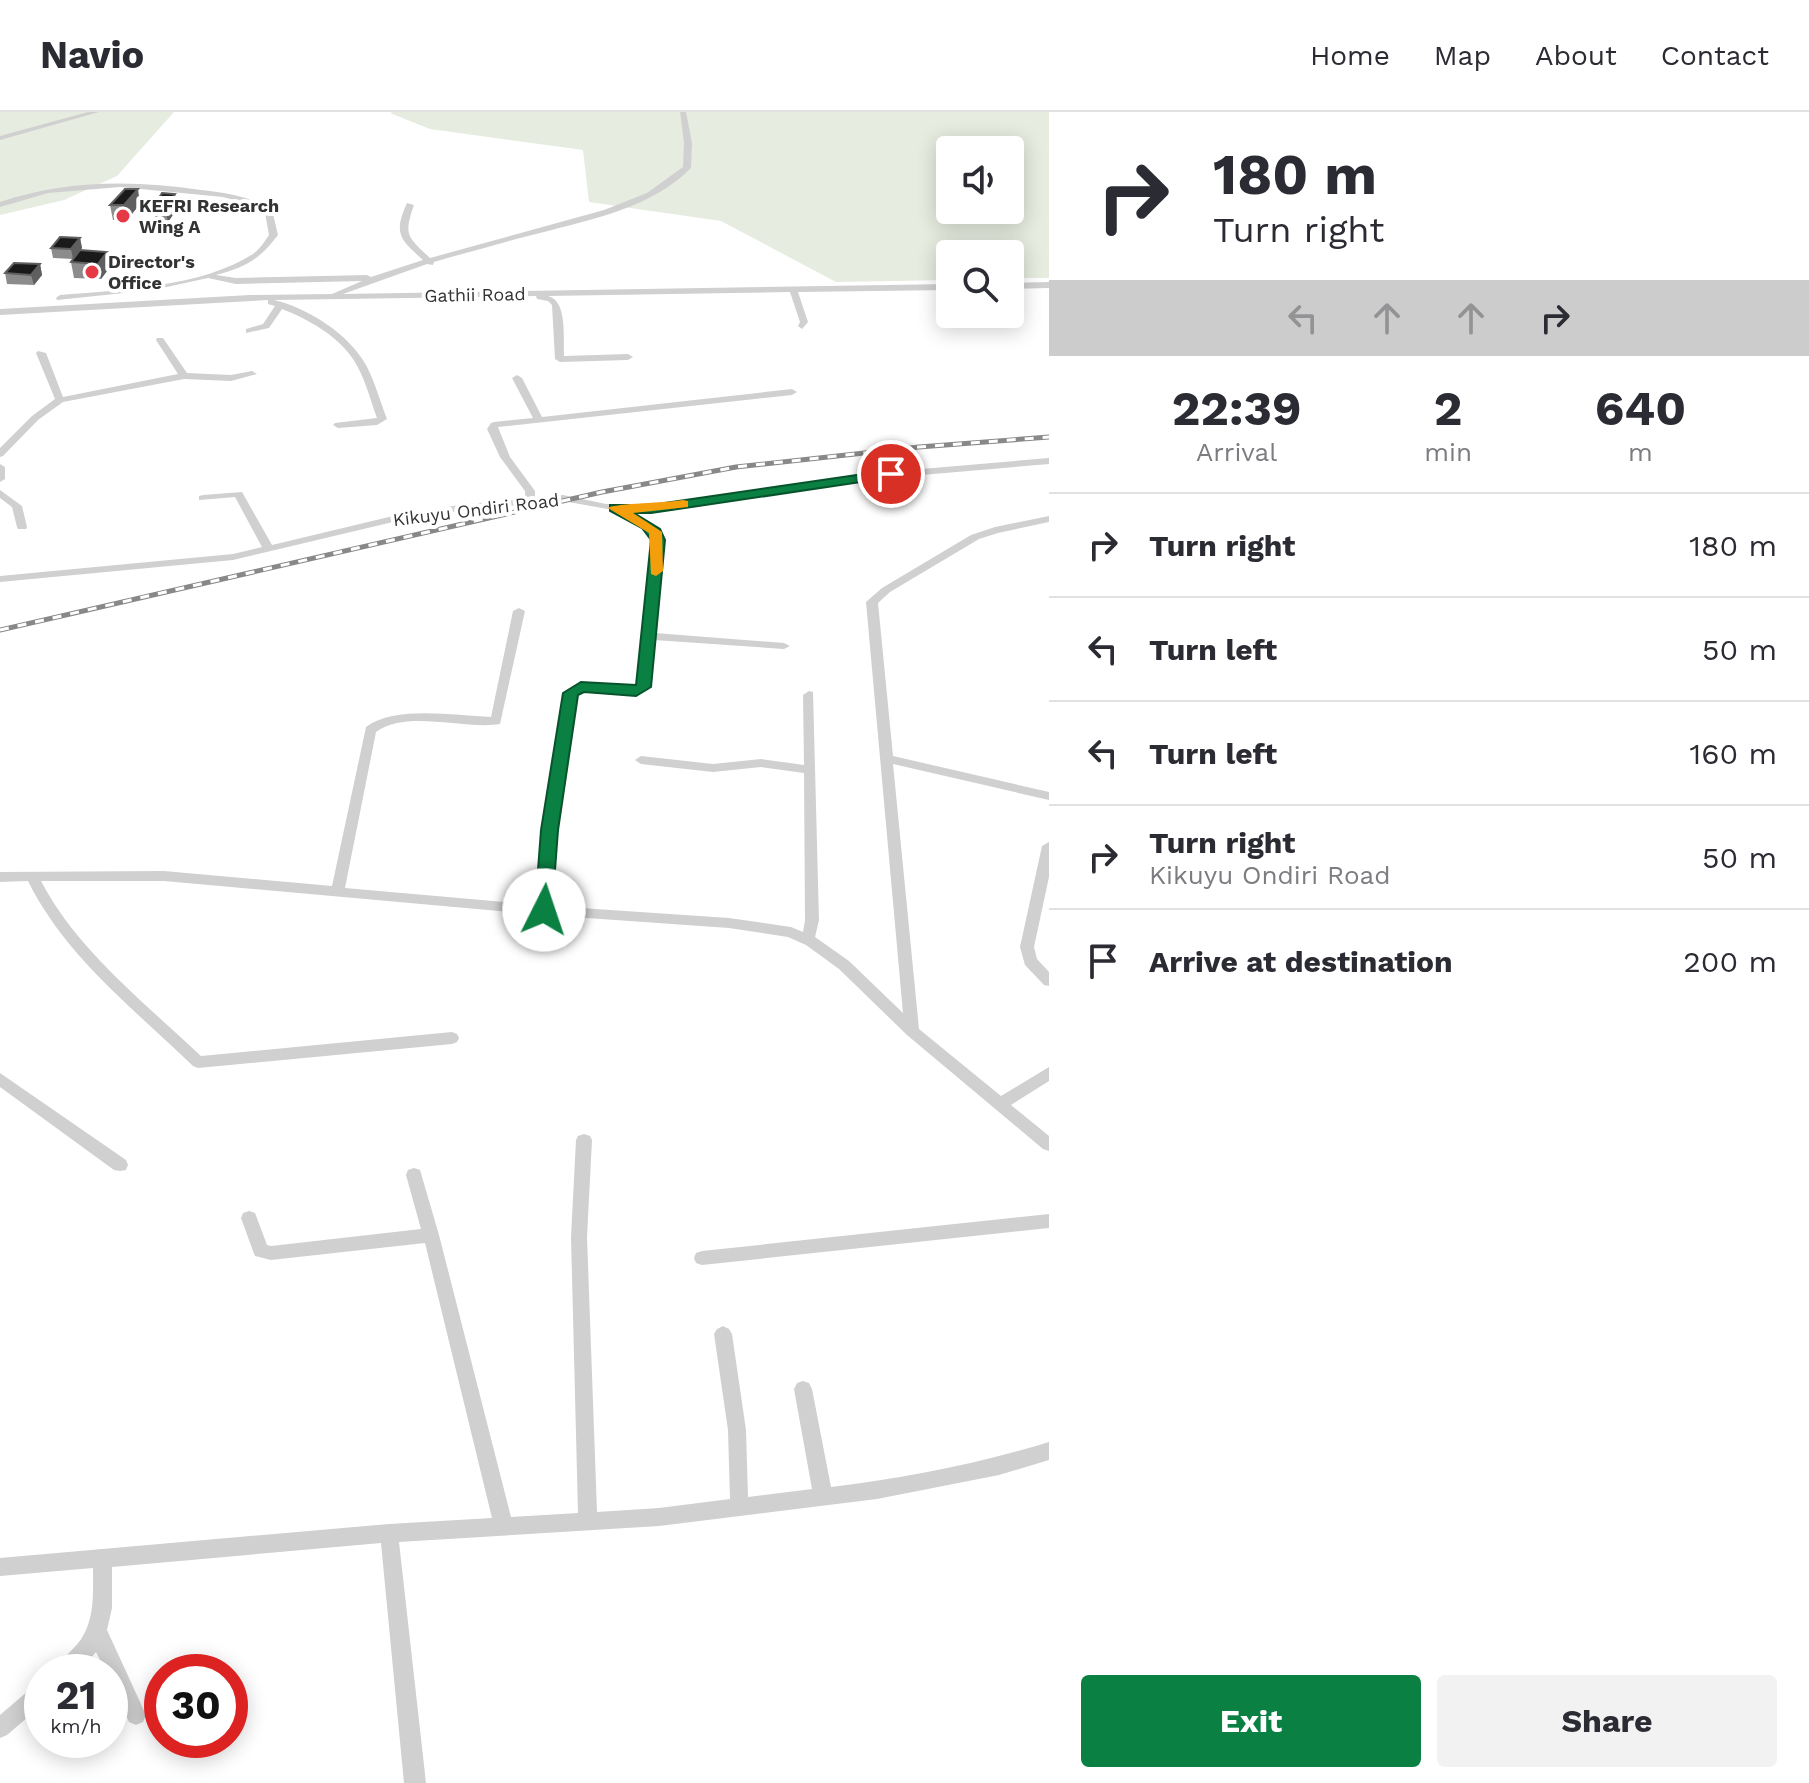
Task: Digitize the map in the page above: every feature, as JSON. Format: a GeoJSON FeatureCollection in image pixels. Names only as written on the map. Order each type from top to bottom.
{"type":"FeatureCollection","features":[{"type":"Feature","properties":{"kind":"street"},"geometry":{"type":"LineString","coordinates":[[0,138],[96,112]]}},
{"type":"Feature","properties":{"kind":"street"},"geometry":{"type":"LineString","coordinates":[[329,297],[380,277],[600,213],[660,186],[687,168],[688,143],[683,112]]}},
{"type":"Feature","properties":{"kind":"street"},"geometry":{"type":"LineString","coordinates":[[0,205],[47,190],[109,183],[231,197],[269,212],[275,233],[267,246],[246,262],[208,276],[0,309]]}},
{"type":"Feature","properties":{"kind":"street"},"geometry":{"type":"LineString","coordinates":[[410,205],[403,230],[405,240],[430,263]]}},
{"type":"Feature","properties":{"kind":"street"},"geometry":{"type":"LineString","coordinates":[[208,276],[236,281],[380,277]]}},
{"type":"Feature","properties":{"kind":"street"},"geometry":{"type":"LineString","coordinates":[[1024,286],[1049,285]]}},
{"type":"Feature","properties":{"kind":"street","name":"Gathii Road"},"geometry":{"type":"LineString","coordinates":[[0,309],[250,298],[936,287]]}},
{"type":"Feature","properties":{"kind":"street"},"geometry":{"type":"LineString","coordinates":[[793,289],[804,322],[802,326]]}},
{"type":"Feature","properties":{"kind":"street"},"geometry":{"type":"LineString","coordinates":[[516,294],[554,301],[561,360],[628,357]]}},
{"type":"Feature","properties":{"kind":"street"},"geometry":{"type":"LineString","coordinates":[[250,298],[281,304],[301,313],[350,349],[361,365],[382,419],[338,425]]}},
{"type":"Feature","properties":{"kind":"street"},"geometry":{"type":"LineString","coordinates":[[249,331],[266,326],[281,304]]}},
{"type":"Feature","properties":{"kind":"street"},"geometry":{"type":"LineString","coordinates":[[160,340],[184,376]]}},
{"type":"Feature","properties":{"kind":"street"},"geometry":{"type":"LineString","coordinates":[[41,353],[60,400]]}},
{"type":"Feature","properties":{"kind":"street"},"geometry":{"type":"LineString","coordinates":[[0,454],[35,418],[60,400],[184,376],[231,378],[252,374]]}},
{"type":"Feature","properties":{"kind":"street"},"geometry":{"type":"LineString","coordinates":[[517,378],[538,419]]}},
{"type":"Feature","properties":{"kind":"street"},"geometry":{"type":"LineString","coordinates":[[523,502],[530,497],[530,491],[505,457],[492,427],[538,419],[792,392]]}},
{"type":"Feature","properties":{"kind":"street","name":"Kikuyu Ondiri Road"},"geometry":{"type":"LineString","coordinates":[[0,579],[177,564],[269,549],[393,519],[523,502],[563,498],[615,508],[651,509],[863,477],[1049,461]]}},
{"type":"Feature","properties":{"kind":"street"},"geometry":{"type":"LineString","coordinates":[[0,467],[0,479]]}},
{"type":"Feature","properties":{"kind":"street"},"geometry":{"type":"LineString","coordinates":[[0,493],[17,506],[22,527]]}},
{"type":"Feature","properties":{"kind":"street"},"geometry":{"type":"LineString","coordinates":[[203,498],[238,494],[269,549]]}},
{"type":"Feature","properties":{"kind":"street"},"geometry":{"type":"LineString","coordinates":[[544,910],[550,830],[571,693],[581,687],[643,690],[658,540],[647,525],[615,508]]}},
{"type":"Feature","properties":{"kind":"street"},"geometry":{"type":"LineString","coordinates":[[912,1031],[872,602],[886,590],[975,537],[1049,519]]}},
{"type":"Feature","properties":{"kind":"street"},"geometry":{"type":"LineString","coordinates":[[338,890],[370,730],[374,725],[393,719],[496,721],[519,611]]}},
{"type":"Feature","properties":{"kind":"street"},"geometry":{"type":"LineString","coordinates":[[649,636],[784,646]]}},
{"type":"Feature","properties":{"kind":"street"},"geometry":{"type":"LineString","coordinates":[[808,939],[812,920],[809,695]]}},
{"type":"Feature","properties":{"kind":"street"},"geometry":{"type":"LineString","coordinates":[[885,758],[1049,796]]}},
{"type":"Feature","properties":{"kind":"street"},"geometry":{"type":"LineString","coordinates":[[641,760],[713,768],[761,763],[810,770]]}},
{"type":"Feature","properties":{"kind":"street"},"geometry":{"type":"LineString","coordinates":[[1049,846],[1027,947],[1030,961],[1049,981]]}},
{"type":"Feature","properties":{"kind":"street"},"geometry":{"type":"LineString","coordinates":[[32,876],[46,904],[77,946],[198,1062],[452,1038]]}},
{"type":"Feature","properties":{"kind":"street"},"geometry":{"type":"LineString","coordinates":[[0,877],[164,876],[544,910],[754,925],[791,932],[808,939],[844,965],[912,1031],[1049,1145]]}},
{"type":"Feature","properties":{"kind":"street"},"geometry":{"type":"LineString","coordinates":[[1002,1103],[1049,1073]]}},
{"type":"Feature","properties":{"kind":"street"},"geometry":{"type":"LineString","coordinates":[[0,1079],[120,1165]]}},
{"type":"Feature","properties":{"kind":"street"},"geometry":{"type":"LineString","coordinates":[[584,1140],[579,1237],[588,1521]]}},
{"type":"Feature","properties":{"kind":"street"},"geometry":{"type":"LineString","coordinates":[[414,1175],[504,1527]]}},
{"type":"Feature","properties":{"kind":"street"},"geometry":{"type":"LineString","coordinates":[[249,1218],[261,1251],[271,1253],[431,1235]]}},
{"type":"Feature","properties":{"kind":"street"},"geometry":{"type":"LineString","coordinates":[[702,1258],[1049,1221]]}},
{"type":"Feature","properties":{"kind":"street"},"geometry":{"type":"LineString","coordinates":[[723,1334],[737,1430],[739,1506]]}},
{"type":"Feature","properties":{"kind":"street"},"geometry":{"type":"LineString","coordinates":[[803,1389],[823,1496]]}},
{"type":"Feature","properties":{"kind":"street"},"geometry":{"type":"LineString","coordinates":[[0,1567],[389,1533],[588,1521],[739,1506],[958,1475],[1049,1451]]}},
{"type":"Feature","properties":{"kind":"street"},"geometry":{"type":"LineString","coordinates":[[389,1533],[415,1783]]}},
{"type":"Feature","properties":{"kind":"street"},"geometry":{"type":"LineString","coordinates":[[82,1654],[97,1631],[104,1612],[102,1558]]}},
{"type":"Feature","properties":{"kind":"street"},"geometry":{"type":"LineString","coordinates":[[97,1631],[136,1715]]}},
{"type":"Feature","properties":{"kind":"street"},"geometry":{"type":"LineString","coordinates":[[0,1728],[24,1707]]}},
{"type":"Feature","properties":{"kind":"shaded area"},"geometry":{"type":"Polygon","coordinates":[[[0,112],[174,112],[117,176],[64,200],[0,215],[0,112]]]}},
{"type":"Feature","properties":{"kind":"shaded area"},"geometry":{"type":"Polygon","coordinates":[[[1049,112],[1049,278],[1024,278],[1024,240],[936,240],[936,280],[836,282],[721,221],[589,202],[583,150],[430,129],[390,113],[1049,112]]]}},
{"type":"Feature","properties":{"kind":"building"},"geometry":{"type":"Polygon","coordinates":[[[125,189],[138,189],[124,205],[110,205],[125,189]]]}},
{"type":"Feature","properties":{"kind":"building"},"geometry":{"type":"Polygon","coordinates":[[[162,193],[175,194],[165,207],[154,206],[162,193]]]}},
{"type":"Feature","properties":{"kind":"building"},"geometry":{"type":"Polygon","coordinates":[[[60,237],[80,238],[71,249],[51,248],[60,237]]]}},
{"type":"Feature","properties":{"kind":"building"},"geometry":{"type":"Polygon","coordinates":[[[80,250],[107,252],[98,264],[71,262],[80,250]]]}},
{"type":"Feature","properties":{"kind":"building"},"geometry":{"type":"Polygon","coordinates":[[[14,263],[40,264],[31,275],[5,273],[14,263]]]}},
{"type":"Feature","properties":{"kind":"railway"},"geometry":{"type":"LineString","coordinates":[[0,630],[602,492],[736,467],[919,447],[1049,437]]}},
{"type":"Feature","properties":{"kind":"slow traffic"},"geometry":{"type":"LineString","coordinates":[[656,571],[658,540],[655,532],[615,508],[637,510],[683,504]]}},
{"type":"Feature","properties":{"kind":"place","name":"KEFRI Research Wing A"},"geometry":{"type":"Point","coordinates":[123,216]}},
{"type":"Feature","properties":{"kind":"place","name":"Director's Office"},"geometry":{"type":"Point","coordinates":[92,272]}},
{"type":"Feature","properties":{"kind":"route"},"geometry":{"type":"LineString","coordinates":[[544,910],[550,830],[571,693],[581,687],[636,691],[644,687],[658,540],[647,525],[615,508],[651,509],[891,474]]}}]}
